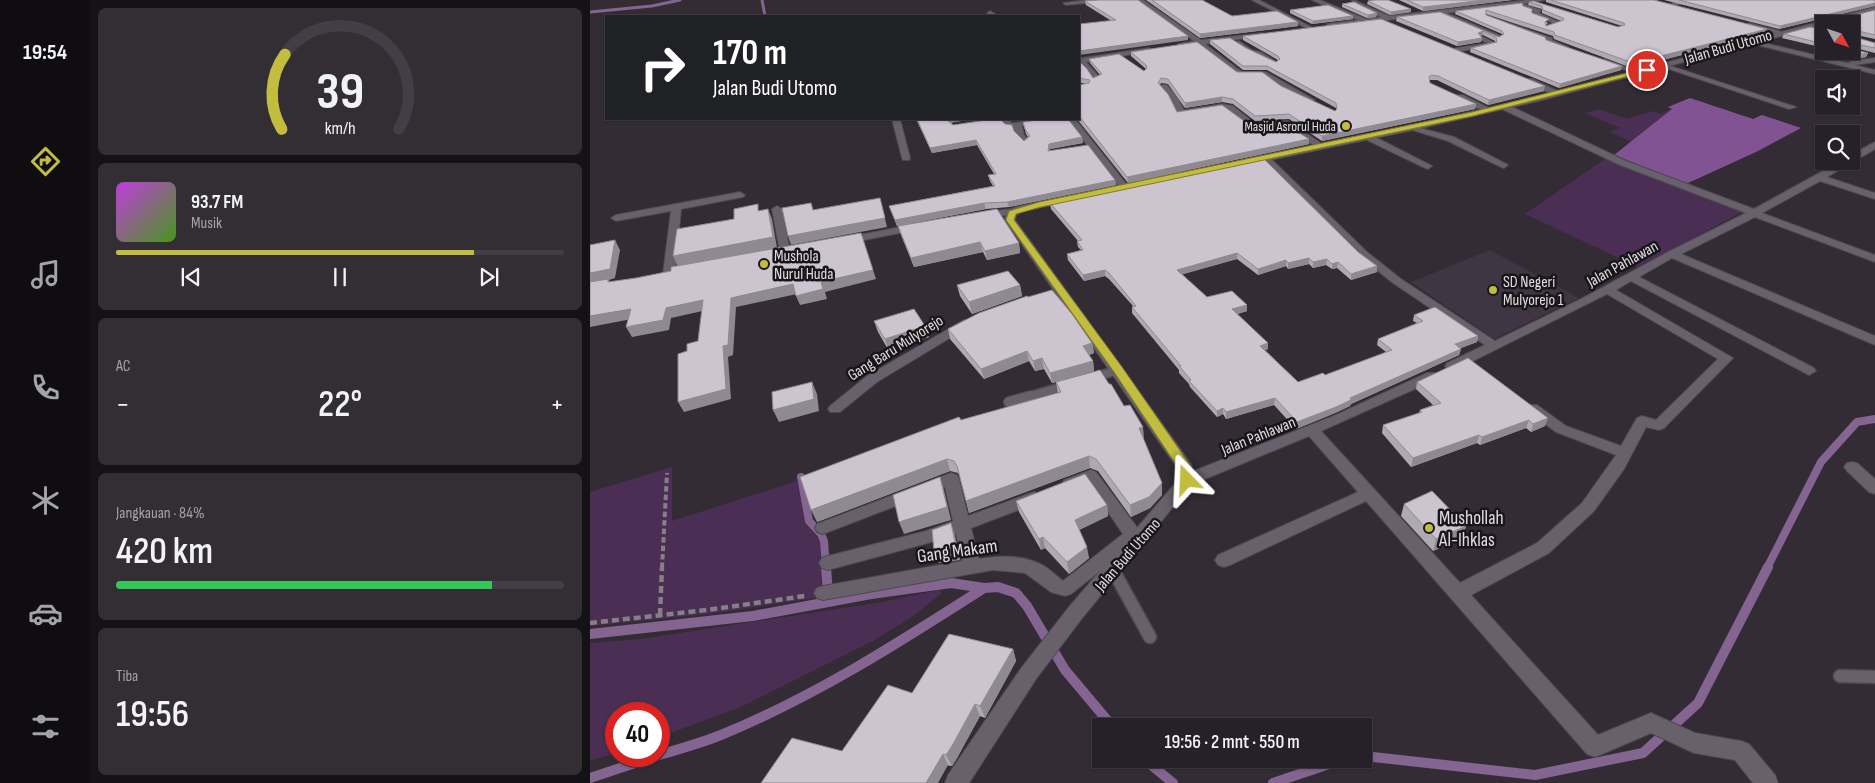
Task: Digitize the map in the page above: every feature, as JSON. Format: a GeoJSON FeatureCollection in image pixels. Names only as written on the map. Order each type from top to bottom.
{"type":"FeatureCollection","features":[{"type":"Feature","properties":{"kind":"street"},"geometry":{"type":"LineString","coordinates":[[1066,3],[1115,0]]}},
{"type":"Feature","properties":{"kind":"street"},"geometry":{"type":"LineString","coordinates":[[1140,1],[1155,0]]}},
{"type":"Feature","properties":{"kind":"street"},"geometry":{"type":"LineString","coordinates":[[1255,0],[1310,28]]}},
{"type":"Feature","properties":{"kind":"street"},"geometry":{"type":"LineString","coordinates":[[1316,0],[1365,21]]}},
{"type":"Feature","properties":{"kind":"street"},"geometry":{"type":"LineString","coordinates":[[1300,29],[1440,12],[1510,1],[1542,0]]}},
{"type":"Feature","properties":{"kind":"street"},"geometry":{"type":"LineString","coordinates":[[1669,5],[1692,0]]}},
{"type":"Feature","properties":{"kind":"street"},"geometry":{"type":"LineString","coordinates":[[1140,1],[1199,42],[1240,74],[1264,73],[1285,87],[1319,105]]}},
{"type":"Feature","properties":{"kind":"street"},"geometry":{"type":"LineString","coordinates":[[1510,1],[1539,11],[1534,13],[1558,23],[1548,27]]}},
{"type":"Feature","properties":{"kind":"street"},"geometry":{"type":"LineString","coordinates":[[1532,1],[1549,7]]}},
{"type":"Feature","properties":{"kind":"street"},"geometry":{"type":"LineString","coordinates":[[1354,2],[1398,26]]}},
{"type":"Feature","properties":{"kind":"street"},"geometry":{"type":"LineString","coordinates":[[1659,2],[1687,10]]}},
{"type":"Feature","properties":{"kind":"street"},"geometry":{"type":"LineString","coordinates":[[1467,3],[1475,7]]}},
{"type":"Feature","properties":{"kind":"street"},"geometry":{"type":"LineString","coordinates":[[1405,7],[1422,14]]}},
{"type":"Feature","properties":{"kind":"street","name":"Jalan Budi Utomo"},"geometry":{"type":"LineString","coordinates":[[1237,164],[1505,107],[1662,66],[1778,32],[1810,27],[1875,9]]}},
{"type":"Feature","properties":{"kind":"street"},"geometry":{"type":"LineString","coordinates":[[1440,12],[1499,37]]}},
{"type":"Feature","properties":{"kind":"street"},"geometry":{"type":"LineString","coordinates":[[1488,16],[1550,38],[1548,41],[1573,50]]}},
{"type":"Feature","properties":{"kind":"street"},"geometry":{"type":"LineString","coordinates":[[1741,23],[1778,32]]}},
{"type":"Feature","properties":{"kind":"street"},"geometry":{"type":"LineString","coordinates":[[1170,46],[1271,33]]}},
{"type":"Feature","properties":{"kind":"street"},"geometry":{"type":"LineString","coordinates":[[1232,38],[1248,50],[1259,53],[1275,62]]}},
{"type":"Feature","properties":{"kind":"street"},"geometry":{"type":"LineString","coordinates":[[1747,41],[1875,72]]}},
{"type":"Feature","properties":{"kind":"street"},"geometry":{"type":"LineString","coordinates":[[1447,47],[1471,57]]}},
{"type":"Feature","properties":{"kind":"street"},"geometry":{"type":"LineString","coordinates":[[1080,60],[1160,48]]}},
{"type":"Feature","properties":{"kind":"street"},"geometry":{"type":"LineString","coordinates":[[1867,53],[1875,55]]}},
{"type":"Feature","properties":{"kind":"street"},"geometry":{"type":"LineString","coordinates":[[1121,54],[1128,60]]}},
{"type":"Feature","properties":{"kind":"street"},"geometry":{"type":"LineString","coordinates":[[1600,60],[1636,72]]}},
{"type":"Feature","properties":{"kind":"street"},"geometry":{"type":"LineString","coordinates":[[1844,65],[1875,60]]}},
{"type":"Feature","properties":{"kind":"street"},"geometry":{"type":"LineString","coordinates":[[1080,61],[1097,79]]}},
{"type":"Feature","properties":{"kind":"street"},"geometry":{"type":"LineString","coordinates":[[1662,66],[1792,107]]}},
{"type":"Feature","properties":{"kind":"street"},"geometry":{"type":"LineString","coordinates":[[1523,78],[1558,93]]}},
{"type":"Feature","properties":{"kind":"street"},"geometry":{"type":"LineString","coordinates":[[1164,88],[1173,97],[1181,113],[1222,106],[1230,108],[1252,126],[1288,124],[1321,146]]}},
{"type":"Feature","properties":{"kind":"street"},"geometry":{"type":"LineString","coordinates":[[1449,92],[1489,110]]}},
{"type":"Feature","properties":{"kind":"street"},"geometry":{"type":"LineString","coordinates":[[1505,107],[1610,158],[1875,259]]}},
{"type":"Feature","properties":{"kind":"street"},"geometry":{"type":"LineString","coordinates":[[896,120],[906,158]]}},
{"type":"Feature","properties":{"kind":"street"},"geometry":{"type":"LineString","coordinates":[[1003,120],[1008,126],[1047,120]]}},
{"type":"Feature","properties":{"kind":"street"},"geometry":{"type":"LineString","coordinates":[[1072,120],[1087,146],[1124,187]]}},
{"type":"Feature","properties":{"kind":"street"},"geometry":{"type":"LineString","coordinates":[[1018,125],[1020,134],[1025,141]]}},
{"type":"Feature","properties":{"kind":"street"},"geometry":{"type":"LineString","coordinates":[[1412,128],[1451,139],[1504,165]]}},
{"type":"Feature","properties":{"kind":"street"},"geometry":{"type":"LineString","coordinates":[[1368,137],[1428,166]]}},
{"type":"Feature","properties":{"kind":"street","name":"Jalan Pahlawan"},"geometry":{"type":"LineString","coordinates":[[1860,154],[1875,145]]}},
{"type":"Feature","properties":{"kind":"street"},"geometry":{"type":"LineString","coordinates":[[1265,158],[1363,254],[1397,281],[1494,346]]}},
{"type":"Feature","properties":{"kind":"street","name":"Jalan Pahlawan"},"geometry":{"type":"LineString","coordinates":[[1187,480],[1312,430],[1467,359],[1608,290],[1672,254],[1834,170]]}},
{"type":"Feature","properties":{"kind":"street"},"geometry":{"type":"LineString","coordinates":[[966,218],[1012,212],[1199,172]]}},
{"type":"Feature","properties":{"kind":"street"},"geometry":{"type":"LineString","coordinates":[[1821,178],[1875,196]]}},
{"type":"Feature","properties":{"kind":"street"},"geometry":{"type":"LineString","coordinates":[[616,218],[740,195]]}},
{"type":"Feature","properties":{"kind":"street"},"geometry":{"type":"LineString","coordinates":[[670,274],[676,207]]}},
{"type":"Feature","properties":{"kind":"street"},"geometry":{"type":"LineString","coordinates":[[777,209],[785,252]]}},
{"type":"Feature","properties":{"kind":"street"},"geometry":{"type":"LineString","coordinates":[[1012,212],[1010,220],[1061,288],[1186,468],[1187,480]]}},
{"type":"Feature","properties":{"kind":"street"},"geometry":{"type":"LineString","coordinates":[[833,243],[928,225]]}},
{"type":"Feature","properties":{"kind":"street"},"geometry":{"type":"LineString","coordinates":[[1672,254],[1875,341]]}},
{"type":"Feature","properties":{"kind":"street"},"geometry":{"type":"LineString","coordinates":[[1632,277],[1809,372]]}},
{"type":"Feature","properties":{"kind":"street"},"geometry":{"type":"LineString","coordinates":[[1042,295],[1061,288]]}},
{"type":"Feature","properties":{"kind":"street"},"geometry":{"type":"LineString","coordinates":[[1458,594],[1543,548],[1588,507],[1619,465],[1642,421],[1659,425],[1726,358],[1608,290]]}},
{"type":"Feature","properties":{"kind":"street","name":"Gang Baru Mulyorejo"},"geometry":{"type":"LineString","coordinates":[[835,408],[872,379],[897,363],[977,318]]}},
{"type":"Feature","properties":{"kind":"street"},"geometry":{"type":"LineString","coordinates":[[1467,359],[1483,371]]}},
{"type":"Feature","properties":{"kind":"street"},"geometry":{"type":"LineString","coordinates":[[1522,400],[1561,430],[1625,453]]}},
{"type":"Feature","properties":{"kind":"street"},"geometry":{"type":"LineString","coordinates":[[1312,430],[1595,747],[1651,722],[1694,743],[1741,751],[1767,783]]}},
{"type":"Feature","properties":{"kind":"street"},"geometry":{"type":"LineString","coordinates":[[1852,467],[1875,488]]}},
{"type":"Feature","properties":{"kind":"street"},"geometry":{"type":"LineString","coordinates":[[828,563],[928,537],[1091,476],[1136,536]]}},
{"type":"Feature","properties":{"kind":"street"},"geometry":{"type":"LineString","coordinates":[[823,528],[951,479],[972,566]]}},
{"type":"Feature","properties":{"kind":"street","name":"Jalan Budi Utomo"},"geometry":{"type":"LineString","coordinates":[[956,783],[1029,673],[1076,612],[1113,570],[1136,536],[1187,480]]}},
{"type":"Feature","properties":{"kind":"street"},"geometry":{"type":"LineString","coordinates":[[1224,560],[1368,494]]}},
{"type":"Feature","properties":{"kind":"street","name":"Gang Makam"},"geometry":{"type":"LineString","coordinates":[[827,592],[993,563],[1018,564],[1038,571],[1059,588],[1065,589],[1136,536]]}},
{"type":"Feature","properties":{"kind":"lane"},"geometry":{"type":"LineString","coordinates":[[1456,50],[1493,44],[1481,38]]}},
{"type":"Feature","properties":{"kind":"lane"},"geometry":{"type":"LineString","coordinates":[[1085,380],[1118,370]]}},
{"type":"Feature","properties":{"kind":"lane"},"geometry":{"type":"LineString","coordinates":[[1009,402],[1076,382]]}},
{"type":"Feature","properties":{"kind":"lane"},"geometry":{"type":"LineString","coordinates":[[1113,570],[1150,636]]}},
{"type":"Feature","properties":{"kind":"lane"},"geometry":{"type":"LineString","coordinates":[[1840,676],[1875,677]]}},
{"type":"Feature","properties":{"kind":"path"},"geometry":{"type":"LineString","coordinates":[[660,615],[667,473]]}},
{"type":"Feature","properties":{"kind":"path"},"geometry":{"type":"LineString","coordinates":[[590,623],[827,592]]}},
{"type":"Feature","properties":{"kind":"shaded area"},"geometry":{"type":"Polygon","coordinates":[[[1690,98],[1753,119],[1762,115],[1801,128],[1756,152],[1686,184],[1614,155],[1672,109],[1668,107],[1690,98]]]}},
{"type":"Feature","properties":{"kind":"shaded area"},"geometry":{"type":"Polygon","coordinates":[[[1599,109],[1627,119],[1653,111],[1660,114],[1673,109],[1632,142],[1609,132],[1620,128],[1585,113],[1599,109]]]}},
{"type":"Feature","properties":{"kind":"shaded area"},"geometry":{"type":"Polygon","coordinates":[[[1606,158],[1742,212],[1638,267],[1525,214],[1606,158]]]}},
{"type":"Feature","properties":{"kind":"shaded area","name":"SD Negeri Mulyorejo 1"},"geometry":{"type":"Polygon","coordinates":[[[1490,250],[1579,298],[1494,339],[1411,282],[1490,250]]]}},
{"type":"Feature","properties":{"kind":"shaded area"},"geometry":{"type":"Polygon","coordinates":[[[672,467],[672,521],[797,481],[806,524],[820,540],[822,597],[708,614],[590,626],[590,492],[672,467]]]}},
{"type":"Feature","properties":{"kind":"shaded area"},"geometry":{"type":"Polygon","coordinates":[[[939,590],[942,593],[912,617],[873,641],[739,708],[670,733],[670,702],[605,702],[605,756],[590,761],[590,643],[641,639],[882,602],[939,590]]]}},
{"type":"Feature","properties":{"kind":"building"},"geometry":{"type":"Polygon","coordinates":[[[1138,0],[1188,36],[1080,51],[1080,24],[1116,20],[1085,1],[1138,0]]]}},
{"type":"Feature","properties":{"kind":"building"},"geometry":{"type":"Polygon","coordinates":[[[1152,0],[1202,0],[1232,16],[1277,11],[1298,22],[1200,34],[1152,0]]]}},
{"type":"Feature","properties":{"kind":"building"},"geometry":{"type":"Polygon","coordinates":[[[1388,0],[1411,9],[1391,12],[1368,1],[1388,0]]]}},
{"type":"Feature","properties":{"kind":"building"},"geometry":{"type":"Polygon","coordinates":[[[1407,0],[1485,0],[1423,7],[1407,0]]]}},
{"type":"Feature","properties":{"kind":"building"},"geometry":{"type":"Polygon","coordinates":[[[1551,0],[1654,0],[1767,29],[1633,63],[1555,35],[1554,32],[1486,10],[1486,15],[1545,37],[1546,40],[1622,66],[1560,84],[1471,48],[1497,42],[1496,37],[1483,31],[1478,33],[1482,38],[1458,42],[1397,17],[1440,12],[1499,37],[1504,34],[1502,31],[1456,11],[1522,3],[1523,6],[1532,9],[1532,13],[1549,19],[1545,22],[1546,26],[1564,20],[1543,10],[1542,6],[1529,2],[1533,1],[1618,27],[1625,25],[1624,23],[1551,0]]]}},
{"type":"Feature","properties":{"kind":"building"},"geometry":{"type":"Polygon","coordinates":[[[1679,0],[1875,0],[1875,3],[1825,15],[1815,15],[1815,18],[1780,26],[1679,0]]]}},
{"type":"Feature","properties":{"kind":"building"},"geometry":{"type":"Polygon","coordinates":[[[1354,2],[1377,13],[1368,15],[1342,4],[1354,2]]]}},
{"type":"Feature","properties":{"kind":"building"},"geometry":{"type":"Polygon","coordinates":[[[1328,5],[1353,16],[1313,21],[1290,10],[1328,5]]]}},
{"type":"Feature","properties":{"kind":"building"},"geometry":{"type":"Polygon","coordinates":[[[1875,10],[1875,35],[1860,31],[1860,15],[1855,15],[1875,10]]]}},
{"type":"Feature","properties":{"kind":"building"},"geometry":{"type":"Polygon","coordinates":[[[1381,19],[1545,86],[1489,100],[1438,76],[1431,75],[1429,77],[1430,83],[1476,104],[1322,136],[1289,114],[1255,116],[1233,99],[1222,97],[1185,103],[1168,79],[1161,78],[1158,83],[1168,94],[1177,112],[1222,105],[1248,124],[1283,123],[1309,139],[1127,177],[1080,117],[1080,85],[1089,83],[1090,80],[1080,78],[1080,62],[1093,78],[1102,74],[1089,59],[1119,54],[1144,71],[1147,68],[1146,65],[1131,52],[1197,42],[1237,72],[1262,72],[1281,86],[1335,111],[1337,109],[1336,103],[1267,66],[1243,66],[1210,40],[1230,38],[1276,62],[1280,59],[1243,36],[1381,19]]]}},
{"type":"Feature","properties":{"kind":"building"},"geometry":{"type":"Polygon","coordinates":[[[1810,27],[1815,28],[1815,42],[1784,34],[1810,27]]]}},
{"type":"Feature","properties":{"kind":"building"},"geometry":{"type":"Polygon","coordinates":[[[1860,39],[1875,43],[1875,48],[1860,45],[1860,39]]]}},
{"type":"Feature","properties":{"kind":"building"},"geometry":{"type":"Polygon","coordinates":[[[917,120],[947,120],[953,125],[986,120],[1001,120],[1005,124],[1012,125],[1014,131],[1024,141],[1030,136],[1023,122],[1069,120],[1082,137],[1049,144],[1048,151],[1088,145],[1115,180],[1007,202],[984,203],[895,220],[889,206],[995,186],[988,175],[996,174],[976,140],[930,148],[917,120]]]}},
{"type":"Feature","properties":{"kind":"building"},"geometry":{"type":"Polygon","coordinates":[[[1263,158],[1358,252],[1377,266],[1351,274],[1338,262],[1332,264],[1327,259],[1313,262],[1309,258],[1288,263],[1286,260],[1258,269],[1237,253],[1177,270],[1207,297],[1232,291],[1247,305],[1232,309],[1268,343],[1260,346],[1298,382],[1323,373],[1325,375],[1392,350],[1378,339],[1423,321],[1414,315],[1435,307],[1478,336],[1455,344],[1461,349],[1350,398],[1351,400],[1336,407],[1297,422],[1275,398],[1226,412],[1223,408],[1217,411],[1189,381],[1191,380],[1179,366],[1181,366],[1132,307],[1136,306],[1109,273],[1105,270],[1083,275],[1067,254],[1083,250],[1077,241],[1082,240],[1050,203],[1263,158]]]}},
{"type":"Feature","properties":{"kind":"building"},"geometry":{"type":"Polygon","coordinates":[[[880,198],[885,218],[788,236],[782,208],[811,203],[813,210],[880,198]]]}},
{"type":"Feature","properties":{"kind":"building"},"geometry":{"type":"Polygon","coordinates":[[[758,204],[758,211],[768,209],[773,237],[673,256],[677,229],[734,219],[734,209],[758,204]]]}},
{"type":"Feature","properties":{"kind":"building"},"geometry":{"type":"Polygon","coordinates":[[[997,209],[1019,243],[985,251],[980,242],[911,258],[898,226],[997,209]]]}},
{"type":"Feature","properties":{"kind":"building"},"geometry":{"type":"Polygon","coordinates":[[[861,233],[873,270],[821,282],[823,289],[796,296],[793,284],[731,298],[728,345],[723,346],[726,389],[678,402],[678,354],[687,351],[687,344],[698,341],[703,300],[666,308],[663,320],[626,327],[631,309],[590,316],[590,282],[608,279],[608,282],[636,278],[671,271],[671,267],[861,233]]]}},
{"type":"Feature","properties":{"kind":"building"},"geometry":{"type":"Polygon","coordinates":[[[615,240],[610,269],[590,273],[590,245],[615,240]]]}},
{"type":"Feature","properties":{"kind":"building"},"geometry":{"type":"Polygon","coordinates":[[[1008,271],[1020,285],[969,302],[957,285],[1008,271]]]}},
{"type":"Feature","properties":{"kind":"building"},"geometry":{"type":"Polygon","coordinates":[[[1052,290],[1072,314],[1092,343],[1083,346],[1093,361],[1050,373],[1042,358],[1033,361],[1027,351],[981,369],[948,329],[979,313],[1027,296],[1052,290]]]}},
{"type":"Feature","properties":{"kind":"building"},"geometry":{"type":"Polygon","coordinates":[[[914,309],[925,326],[885,339],[874,321],[914,309]]]}},
{"type":"Feature","properties":{"kind":"building"},"geometry":{"type":"Polygon","coordinates":[[[1468,358],[1548,418],[1533,424],[1529,420],[1482,437],[1479,435],[1413,458],[1383,425],[1422,412],[1420,410],[1441,403],[1417,382],[1468,358]]]}},
{"type":"Feature","properties":{"kind":"building"},"geometry":{"type":"Polygon","coordinates":[[[1100,370],[1124,406],[1130,405],[1143,427],[1139,428],[1162,483],[1149,497],[1130,505],[1096,459],[1089,456],[966,501],[957,466],[954,461],[947,459],[811,510],[800,477],[959,417],[961,420],[1061,392],[1056,382],[1100,370]]]}},
{"type":"Feature","properties":{"kind":"building"},"geometry":{"type":"Polygon","coordinates":[[[812,382],[814,399],[773,410],[772,392],[812,382]]]}},
{"type":"Feature","properties":{"kind":"building"},"geometry":{"type":"Polygon","coordinates":[[[1085,474],[1107,505],[1075,520],[1087,547],[1067,562],[1043,537],[1039,539],[1016,501],[1085,474]]]}},
{"type":"Feature","properties":{"kind":"building"},"geometry":{"type":"Polygon","coordinates":[[[940,477],[947,507],[899,522],[893,495],[940,477]]]}},
{"type":"Feature","properties":{"kind":"building"},"geometry":{"type":"Polygon","coordinates":[[[1432,491],[1466,526],[1436,539],[1404,504],[1432,491]]]}},
{"type":"Feature","properties":{"kind":"building"},"geometry":{"type":"Polygon","coordinates":[[[951,523],[956,547],[934,551],[932,530],[951,523]]]}},
{"type":"Feature","properties":{"kind":"building"},"geometry":{"type":"Polygon","coordinates":[[[949,634],[1013,649],[980,706],[975,704],[952,746],[946,755],[943,754],[926,783],[761,783],[792,738],[842,751],[888,685],[912,693],[949,634]]]}},
{"type":"Feature","properties":{"kind":"waterway"},"geometry":{"type":"LineString","coordinates":[[590,12],[652,6],[680,0]]}},
{"type":"Feature","properties":{"kind":"waterway"},"geometry":{"type":"LineString","coordinates":[[762,0],[765,15]]}},
{"type":"Feature","properties":{"kind":"waterway"},"geometry":{"type":"LineString","coordinates":[[1767,568],[1821,462],[1857,422],[1875,419]]}},
{"type":"Feature","properties":{"kind":"waterway"},"geometry":{"type":"LineString","coordinates":[[801,477],[809,521],[821,534],[824,541],[826,568]]}},
{"type":"Feature","properties":{"kind":"waterway"},"geometry":{"type":"LineString","coordinates":[[826,567],[828,594]]}},
{"type":"Feature","properties":{"kind":"waterway"},"geometry":{"type":"LineString","coordinates":[[1372,757],[1535,775],[1643,753],[1698,703],[1768,567]]}},
{"type":"Feature","properties":{"kind":"waterway"},"geometry":{"type":"LineString","coordinates":[[590,634],[753,616],[871,594],[951,583],[984,588]]}},
{"type":"Feature","properties":{"kind":"waterway"},"geometry":{"type":"LineString","coordinates":[[984,588],[998,587],[1016,593],[1027,606],[1065,670],[1105,718]]}},
{"type":"Feature","properties":{"kind":"waterway"},"geometry":{"type":"LineString","coordinates":[[670,752],[721,735],[790,704],[856,668],[984,588]]}},
{"type":"Feature","properties":{"kind":"waterway"},"geometry":{"type":"LineString","coordinates":[[590,778],[623,767]]}},
{"type":"Feature","properties":{"kind":"waterway"},"geometry":{"type":"LineString","coordinates":[[1155,768],[1173,783]]}},
{"type":"Feature","properties":{"kind":"waterway"},"geometry":{"type":"LineString","coordinates":[[1273,783],[1317,768]]}},
{"type":"Feature","properties":{"kind":"place","name":"Masjid Asrorul Huda"},"geometry":{"type":"Point","coordinates":[1346,126]}},
{"type":"Feature","properties":{"kind":"place","name":"Mushola Nurul Huda"},"geometry":{"type":"Point","coordinates":[764,264]}},
{"type":"Feature","properties":{"kind":"place","name":"SD Negeri Mulyorejo 1"},"geometry":{"type":"Point","coordinates":[1493,290]}},
{"type":"Feature","properties":{"kind":"place","name":"Mushollah Al-Ihklas"},"geometry":{"type":"Point","coordinates":[1429,528]}},
{"type":"Feature","properties":{"kind":"route"},"geometry":{"type":"LineString","coordinates":[[1187,480],[1186,468],[1061,288],[1010,220],[1012,212],[1505,107],[1647,70]]}}]}
